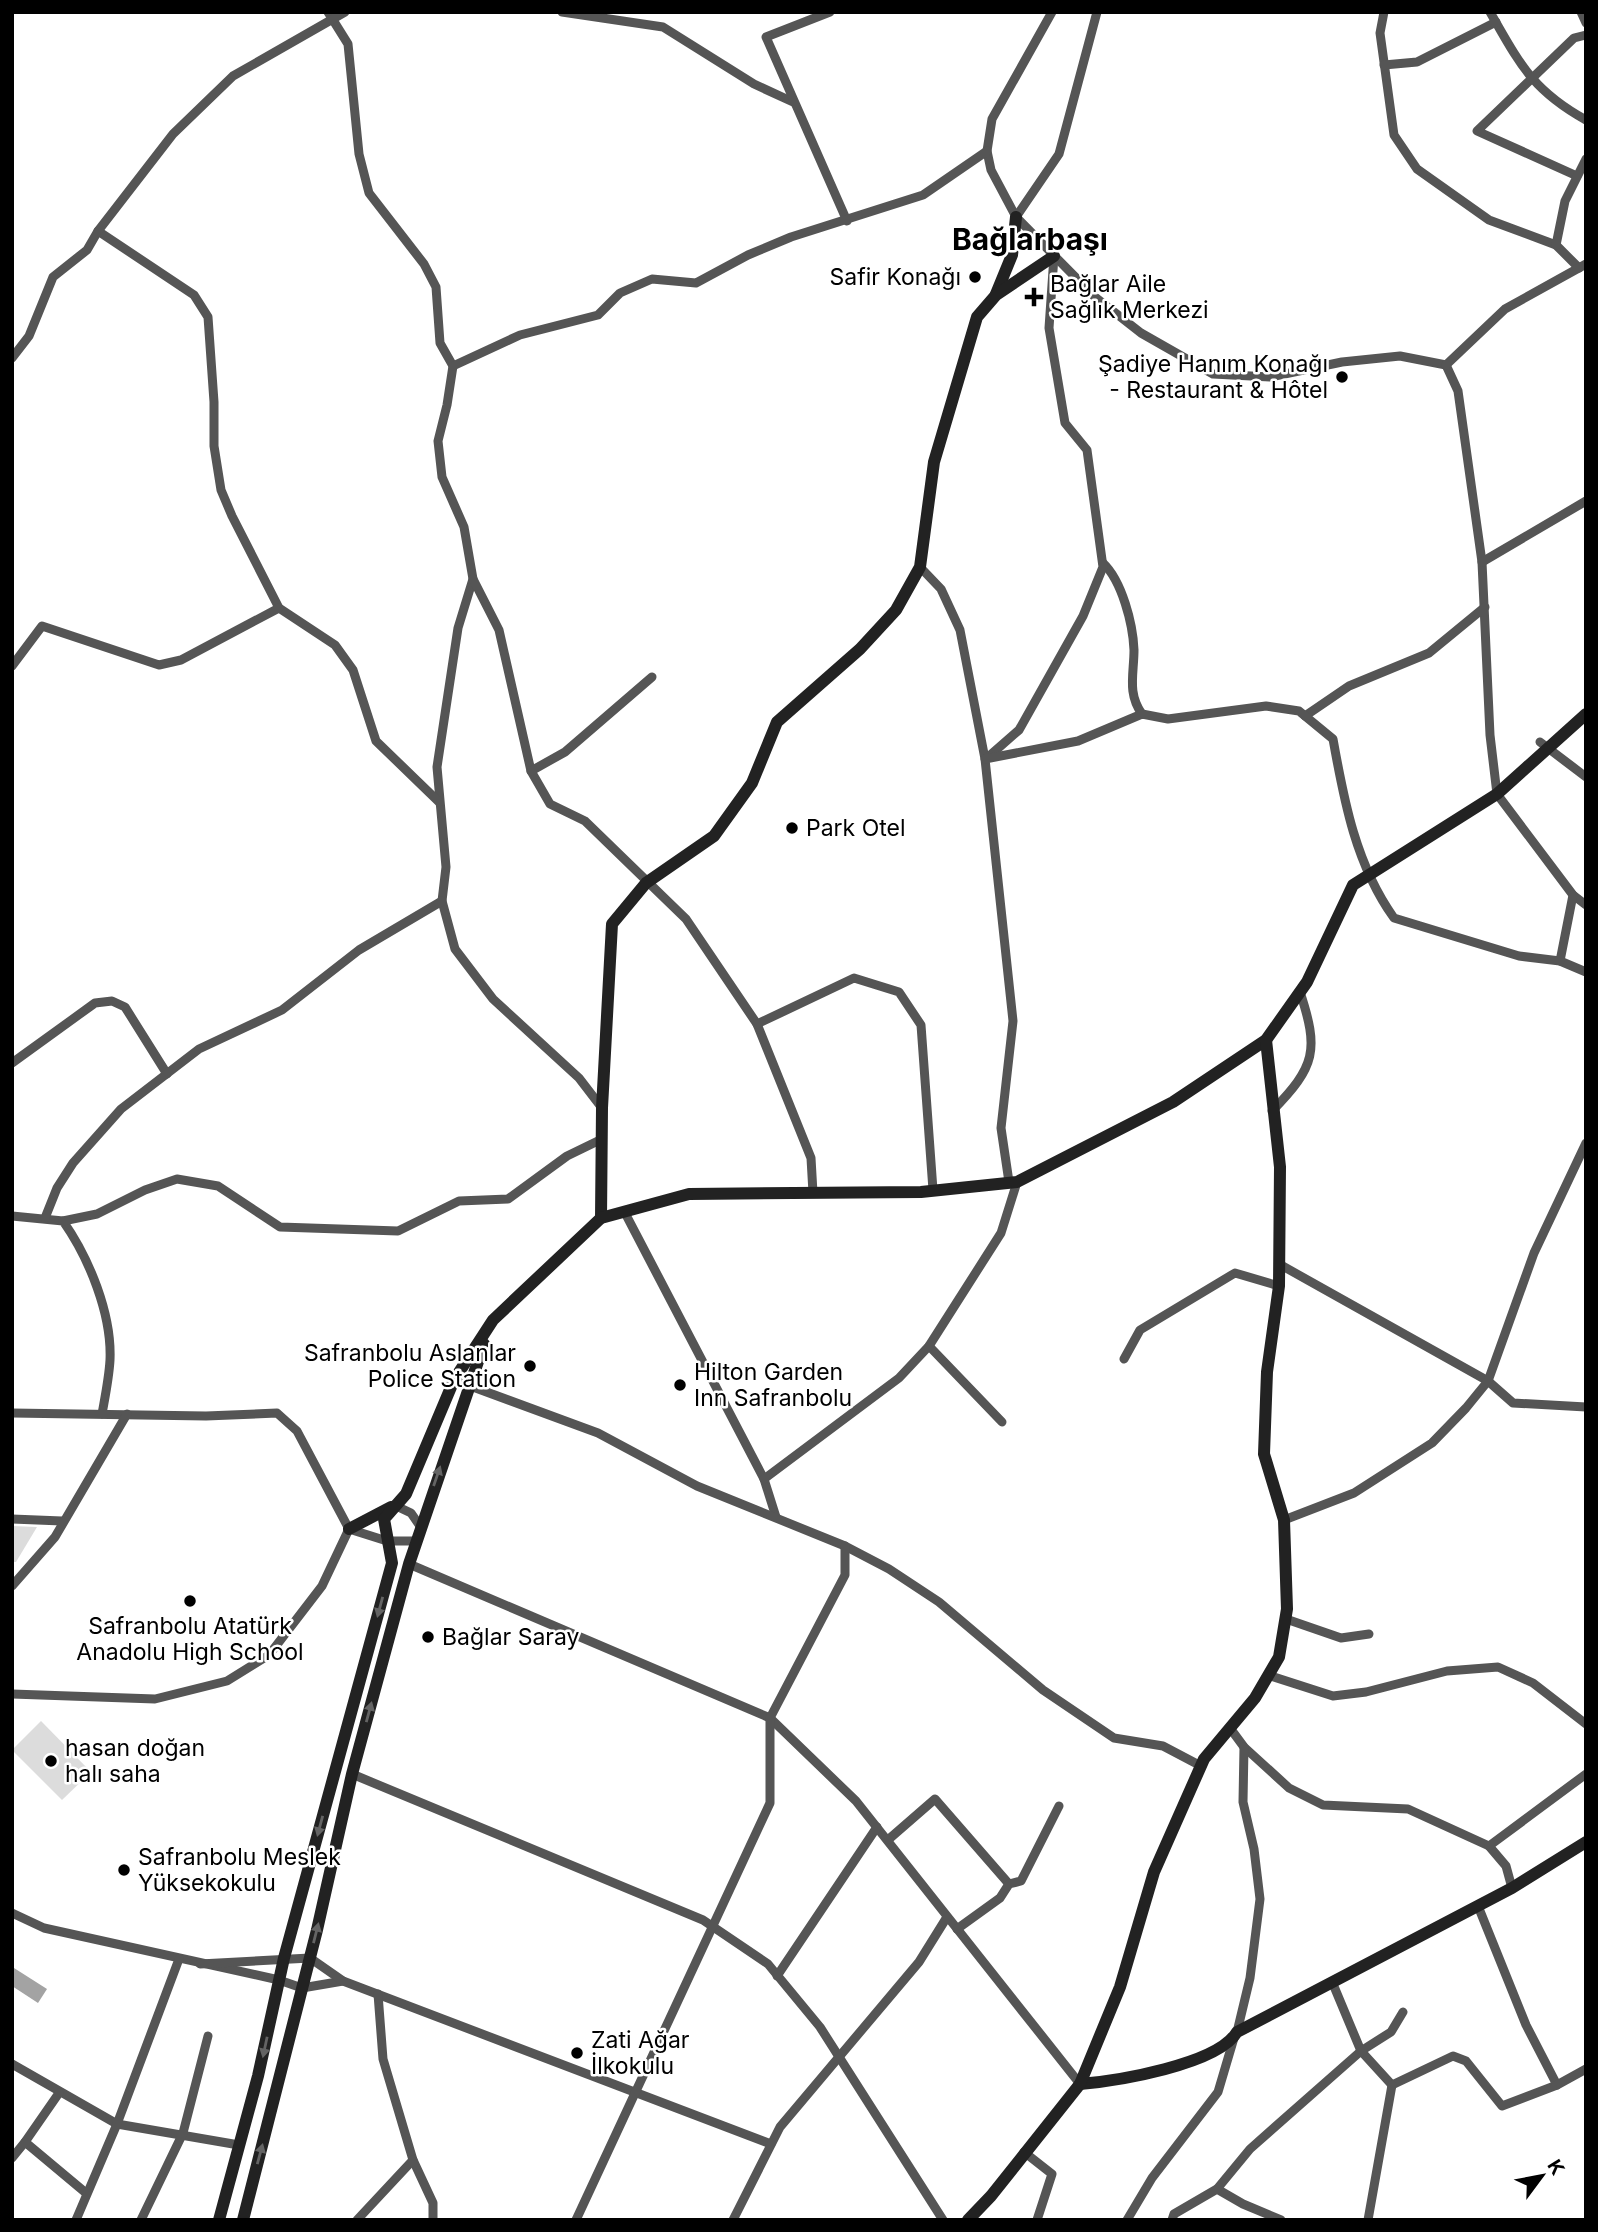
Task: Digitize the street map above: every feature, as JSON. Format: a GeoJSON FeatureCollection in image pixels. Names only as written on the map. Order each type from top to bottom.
{"type":"FeatureCollection","features":[{"type":"Feature","properties":{"kind":"street"},"geometry":{"type":"LineString","coordinates":[[12,358],[29,336],[53,277],[87,250],[98,231],[173,134],[233,76],[331,15],[345,12]]}},
{"type":"Feature","properties":{"kind":"street"},"geometry":{"type":"LineString","coordinates":[[562,12],[663,27],[754,84],[793,102]]}},
{"type":"Feature","properties":{"kind":"street"},"geometry":{"type":"LineString","coordinates":[[830,12],[766,37],[847,221]]}},
{"type":"Feature","properties":{"kind":"street"},"geometry":{"type":"LineString","coordinates":[[1052,12],[992,119],[987,151],[991,170],[1016,217],[1095,296],[1141,333],[1213,374],[1269,377],[1342,362],[1401,356],[1446,365]]}},
{"type":"Feature","properties":{"kind":"street"},"geometry":{"type":"LineString","coordinates":[[996,295],[1012,255],[1016,217],[1059,153],[1097,12]]}},
{"type":"Feature","properties":{"kind":"street"},"geometry":{"type":"LineString","coordinates":[[1384,12],[1380,33],[1394,135],[1417,169],[1489,220],[1556,245],[1583,266],[1505,309],[1446,365]]}},
{"type":"Feature","properties":{"kind":"street"},"geometry":{"type":"LineString","coordinates":[[1490,12],[1531,80],[1556,103],[1586,120]]}},
{"type":"Feature","properties":{"kind":"street"},"geometry":{"type":"LineString","coordinates":[[1581,12],[1586,23]]}},
{"type":"Feature","properties":{"kind":"street"},"geometry":{"type":"LineString","coordinates":[[331,15],[348,44],[359,154],[369,193],[424,264],[436,287],[440,343],[453,366],[438,441],[442,477],[464,527],[473,579],[499,630],[531,771],[550,804],[585,821],[686,919],[757,1024],[811,1158],[813,1193]]}},
{"type":"Feature","properties":{"kind":"street"},"geometry":{"type":"LineString","coordinates":[[1384,65],[1417,62],[1496,22]]}},
{"type":"Feature","properties":{"kind":"street"},"geometry":{"type":"LineString","coordinates":[[1577,176],[1477,131],[1574,38],[1586,35]]}},
{"type":"Feature","properties":{"kind":"street"},"geometry":{"type":"LineString","coordinates":[[453,366],[520,335],[598,315],[620,293],[652,279],[695,283],[748,255],[791,237],[923,195],[987,151]]}},
{"type":"Feature","properties":{"kind":"street"},"geometry":{"type":"LineString","coordinates":[[1556,245],[1565,201],[1586,159]]}},
{"type":"Feature","properties":{"kind":"street"},"geometry":{"type":"LineString","coordinates":[[98,231],[194,295],[208,317],[214,446],[221,490],[279,608],[335,645],[353,670],[376,741],[439,802]]}},
{"type":"Feature","properties":{"kind":"street"},"geometry":{"type":"LineString","coordinates":[[601,1218],[602,1108],[612,924],[646,883],[714,836],[752,783],[777,722],[860,649],[896,610],[920,567],[934,462],[977,317],[996,295],[1054,256]]}},
{"type":"Feature","properties":{"kind":"street"},"geometry":{"type":"LineString","coordinates":[[1054,256],[1049,328],[1065,423],[1087,450],[1102,563],[1116,583],[1129,621],[1134,649],[1132,695],[1142,714]]}},
{"type":"Feature","properties":{"kind":"street"},"geometry":{"type":"LineString","coordinates":[[1446,365],[1458,391],[1482,562],[1490,735],[1497,793],[1573,895],[1586,905]]}},
{"type":"Feature","properties":{"kind":"street"},"geometry":{"type":"LineString","coordinates":[[1482,562],[1586,501]]}},
{"type":"Feature","properties":{"kind":"street"},"geometry":{"type":"LineString","coordinates":[[985,759],[1019,730],[1026,719],[1083,615],[1102,563]]}},
{"type":"Feature","properties":{"kind":"street"},"geometry":{"type":"LineString","coordinates":[[764,1479],[899,1378],[929,1346],[1001,1233],[1013,1182],[1001,1128],[1013,1021],[985,759],[960,630],[941,589],[920,567]]}},
{"type":"Feature","properties":{"kind":"street"},"geometry":{"type":"LineString","coordinates":[[473,579],[458,628],[437,766],[446,867],[442,901],[455,949],[486,989],[579,1078],[602,1108]]}},
{"type":"Feature","properties":{"kind":"street"},"geometry":{"type":"LineString","coordinates":[[1305,716],[1349,686],[1429,653],[1485,607]]}},
{"type":"Feature","properties":{"kind":"street"},"geometry":{"type":"LineString","coordinates":[[12,666],[42,626],[159,665],[181,660],[279,608]]}},
{"type":"Feature","properties":{"kind":"street"},"geometry":{"type":"LineString","coordinates":[[531,771],[565,752],[652,677]]}},
{"type":"Feature","properties":{"kind":"street"},"geometry":{"type":"LineString","coordinates":[[985,759],[1078,741],[1142,714],[1168,719],[1266,706],[1299,711],[1332,739],[1345,807],[1368,875],[1394,918],[1519,956],[1559,961],[1586,972]]}},
{"type":"Feature","properties":{"kind":"street"},"geometry":{"type":"LineString","coordinates":[[219,2220],[240,2145],[284,1958],[392,1563],[384,1519],[406,1494],[454,1380],[493,1320],[601,1218],[689,1194],[933,1190],[1013,1182],[1173,1102],[1266,1040],[1300,992],[1353,885],[1497,793],[1544,745],[1586,714]]}},
{"type":"Feature","properties":{"kind":"street"},"geometry":{"type":"LineString","coordinates":[[1544,745],[1586,777]]}},
{"type":"Feature","properties":{"kind":"street"},"geometry":{"type":"LineString","coordinates":[[1559,961],[1573,895]]}},
{"type":"Feature","properties":{"kind":"street"},"geometry":{"type":"LineString","coordinates":[[45,1218],[57,1188],[74,1163],[121,1109],[199,1049],[282,1010],[359,950],[442,901]]}},
{"type":"Feature","properties":{"kind":"street"},"geometry":{"type":"LineString","coordinates":[[757,1024],[854,978],[899,992],[921,1025],[933,1190]]}},
{"type":"Feature","properties":{"kind":"street"},"geometry":{"type":"LineString","coordinates":[[1272,1111],[1292,1091],[1311,1057],[1313,1032],[1300,992]]}},
{"type":"Feature","properties":{"kind":"street"},"geometry":{"type":"LineString","coordinates":[[12,1063],[95,1003],[111,1001],[125,1007],[167,1074]]}},
{"type":"Feature","properties":{"kind":"street"},"geometry":{"type":"LineString","coordinates":[[968,2220],[991,2196],[1080,2084],[1121,1987],[1154,1872],[1201,1766],[1255,1698],[1279,1657],[1286,1619],[1284,1520],[1264,1454],[1267,1372],[1279,1286],[1280,1167],[1266,1040]]}},
{"type":"Feature","properties":{"kind":"street"},"geometry":{"type":"LineString","coordinates":[[12,1216],[63,1222],[97,1214],[145,1190],[177,1179],[218,1186],[280,1227],[398,1231],[459,1201],[508,1199],[567,1156],[601,1139]]}},
{"type":"Feature","properties":{"kind":"street"},"geometry":{"type":"LineString","coordinates":[[1284,1520],[1354,1493],[1421,1450],[1466,1408],[1488,1381],[1534,1253],[1586,1143]]}},
{"type":"Feature","properties":{"kind":"street"},"geometry":{"type":"LineString","coordinates":[[624,1211],[764,1479],[776,1517]]}},
{"type":"Feature","properties":{"kind":"street"},"geometry":{"type":"LineString","coordinates":[[63,1222],[78,1242],[107,1321],[110,1359],[102,1414]]}},
{"type":"Feature","properties":{"kind":"street"},"geometry":{"type":"LineString","coordinates":[[1279,1264],[1488,1381],[1513,1403],[1586,1406]]}},
{"type":"Feature","properties":{"kind":"street"},"geometry":{"type":"LineString","coordinates":[[1124,1359],[1140,1330],[1235,1273],[1279,1286]]}},
{"type":"Feature","properties":{"kind":"street"},"geometry":{"type":"LineString","coordinates":[[243,2220],[310,1958],[352,1774],[415,1541],[493,1320]]}},
{"type":"Feature","properties":{"kind":"street"},"geometry":{"type":"LineString","coordinates":[[929,1346],[1002,1422]]}},
{"type":"Feature","properties":{"kind":"street"},"geometry":{"type":"LineString","coordinates":[[454,1380],[598,1433],[697,1486],[845,1546],[889,1569],[939,1602],[1043,1690],[1114,1738],[1163,1746],[1201,1766]]}},
{"type":"Feature","properties":{"kind":"street"},"geometry":{"type":"LineString","coordinates":[[12,1413],[277,1413],[297,1430],[349,1529],[387,1541],[415,1541]]}},
{"type":"Feature","properties":{"kind":"street"},"geometry":{"type":"LineString","coordinates":[[12,1586],[55,1537],[127,1414]]}},
{"type":"Feature","properties":{"kind":"street"},"geometry":{"type":"LineString","coordinates":[[394,1505],[411,1513],[420,1527]]}},
{"type":"Feature","properties":{"kind":"street"},"geometry":{"type":"LineString","coordinates":[[12,1694],[155,1699],[227,1681],[269,1655],[322,1586],[349,1529],[394,1505]]}},
{"type":"Feature","properties":{"kind":"street"},"geometry":{"type":"LineString","coordinates":[[12,1519],[62,1521]]}},
{"type":"Feature","properties":{"kind":"street"},"geometry":{"type":"LineString","coordinates":[[576,2220],[715,1927],[770,1803],[770,1718],[845,1575],[845,1546]]}},
{"type":"Feature","properties":{"kind":"street"},"geometry":{"type":"LineString","coordinates":[[409,1564],[770,1718],[856,1801],[1080,2084]]}},
{"type":"Feature","properties":{"kind":"street"},"geometry":{"type":"LineString","coordinates":[[12,1570],[27,1569]]}},
{"type":"Feature","properties":{"kind":"street"},"geometry":{"type":"LineString","coordinates":[[1286,1619],[1341,1638],[1369,1634]]}},
{"type":"Feature","properties":{"kind":"street"},"geometry":{"type":"LineString","coordinates":[[1268,1675],[1333,1696],[1366,1692],[1447,1671],[1498,1667],[1533,1683],[1586,1724]]}},
{"type":"Feature","properties":{"kind":"street"},"geometry":{"type":"LineString","coordinates":[[1230,1728],[1244,1747],[1289,1788],[1323,1805],[1408,1809],[1489,1846],[1506,1866],[1512,1888]]}},
{"type":"Feature","properties":{"kind":"street"},"geometry":{"type":"LineString","coordinates":[[1127,2220],[1152,2178],[1218,2092],[1250,1978],[1259,1899],[1254,1849],[1243,1802],[1244,1747]]}},
{"type":"Feature","properties":{"kind":"street"},"geometry":{"type":"LineString","coordinates":[[352,1774],[704,1920],[768,1964],[820,2027],[943,2220]]}},
{"type":"Feature","properties":{"kind":"street"},"geometry":{"type":"LineString","coordinates":[[1489,1846],[1586,1774]]}},
{"type":"Feature","properties":{"kind":"street"},"geometry":{"type":"LineString","coordinates":[[888,1839],[935,1799],[1009,1884]]}},
{"type":"Feature","properties":{"kind":"street"},"geometry":{"type":"LineString","coordinates":[[957,1929],[1000,1898],[1009,1884],[1021,1881],[1059,1806]]}},
{"type":"Feature","properties":{"kind":"street"},"geometry":{"type":"LineString","coordinates":[[777,1976],[877,1828]]}},
{"type":"Feature","properties":{"kind":"street"},"geometry":{"type":"LineString","coordinates":[[1080,2084],[1148,2076],[1201,2056],[1235,2035],[1512,1888],[1586,1842]]}},
{"type":"Feature","properties":{"kind":"street"},"geometry":{"type":"LineString","coordinates":[[1478,1906],[1526,2025],[1557,2085]]}},
{"type":"Feature","properties":{"kind":"street"},"geometry":{"type":"LineString","coordinates":[[12,1913],[44,1928],[279,1980],[302,1989],[343,1981]]}},
{"type":"Feature","properties":{"kind":"street"},"geometry":{"type":"LineString","coordinates":[[733,2220],[780,2127],[919,1962],[947,1917]]}},
{"type":"Feature","properties":{"kind":"street"},"geometry":{"type":"LineString","coordinates":[[200,1964],[310,1958],[343,1981],[771,2144]]}},
{"type":"Feature","properties":{"kind":"street"},"geometry":{"type":"LineString","coordinates":[[76,2220],[117,2124],[179,1959]]}},
{"type":"Feature","properties":{"kind":"street"},"geometry":{"type":"LineString","coordinates":[[1333,1984],[1361,2051],[1392,2085]]}},
{"type":"Feature","properties":{"kind":"street"},"geometry":{"type":"LineString","coordinates":[[378,1994],[383,2059],[413,2160],[433,2203],[433,2220]]}},
{"type":"Feature","properties":{"kind":"street"},"geometry":{"type":"LineString","coordinates":[[1172,2220],[1174,2214],[1217,2189],[1250,2149],[1361,2051],[1391,2032],[1404,2012]]}},
{"type":"Feature","properties":{"kind":"street"},"geometry":{"type":"LineString","coordinates":[[141,2220],[183,2133],[208,2036]]}},
{"type":"Feature","properties":{"kind":"street"},"geometry":{"type":"LineString","coordinates":[[1392,2085],[1453,2056],[1466,2061],[1503,2106],[1557,2085],[1586,2069]]}},
{"type":"Feature","properties":{"kind":"street"},"geometry":{"type":"LineString","coordinates":[[12,2064],[117,2124],[183,2133],[240,2145]]}},
{"type":"Feature","properties":{"kind":"street"},"geometry":{"type":"LineString","coordinates":[[1368,2220],[1392,2085]]}},
{"type":"Feature","properties":{"kind":"street"},"geometry":{"type":"LineString","coordinates":[[12,2158],[59,2093]]}},
{"type":"Feature","properties":{"kind":"street"},"geometry":{"type":"LineString","coordinates":[[25,2142],[86,2193]]}},
{"type":"Feature","properties":{"kind":"street"},"geometry":{"type":"LineString","coordinates":[[1024,2152],[1052,2174],[1038,2220]]}},
{"type":"Feature","properties":{"kind":"street"},"geometry":{"type":"LineString","coordinates":[[357,2220],[413,2160]]}},
{"type":"Feature","properties":{"kind":"street"},"geometry":{"type":"LineString","coordinates":[[1217,2189],[1243,2204],[1281,2220]]}},
{"type":"Feature","properties":{"kind":"shaded area"},"geometry":{"type":"Polygon","coordinates":[[[12,1526],[37,1527],[16,1562],[12,1562],[12,1526]]]}},
{"type":"Feature","properties":{"kind":"shaded area","name":"hasan doğan halı saha"},"geometry":{"type":"Polygon","coordinates":[[[41,1721],[91,1772],[62,1800],[12,1750],[41,1721]]]}},
{"type":"Feature","properties":{"kind":"shaded area"},"geometry":{"type":"Polygon","coordinates":[[[14,1968],[47,1989],[38,2003],[12,1986],[14,1968]]]}},
{"type":"Feature","properties":{"kind":"place","name":"Safir Konağı"},"geometry":{"type":"Point","coordinates":[975,277]}},
{"type":"Feature","properties":{"kind":"place","name":"Bağlar Aile Sağlık Merkezi"},"geometry":{"type":"Point","coordinates":[1034,297]}},
{"type":"Feature","properties":{"kind":"place","name":"Şadiye Hanım Konağı - Restaurant & Hôtel"},"geometry":{"type":"Point","coordinates":[1342,377]}},
{"type":"Feature","properties":{"kind":"place","name":"Park Otel"},"geometry":{"type":"Point","coordinates":[792,828]}},
{"type":"Feature","properties":{"kind":"place","name":"Safranbolu Aslanlar Police Station"},"geometry":{"type":"Point","coordinates":[530,1366]}},
{"type":"Feature","properties":{"kind":"place","name":"Hilton Garden Inn Safranbolu"},"geometry":{"type":"Point","coordinates":[680,1385]}},
{"type":"Feature","properties":{"kind":"place","name":"Safranbolu Atatürk Anadolu High School"},"geometry":{"type":"Point","coordinates":[190,1601]}},
{"type":"Feature","properties":{"kind":"place","name":"Bağlar Saray"},"geometry":{"type":"Point","coordinates":[428,1637]}},
{"type":"Feature","properties":{"kind":"place","name":"hasan doğan halı saha"},"geometry":{"type":"Point","coordinates":[51,1761]}},
{"type":"Feature","properties":{"kind":"place","name":"Safranbolu Meslek Yüksekokulu"},"geometry":{"type":"Point","coordinates":[124,1870]}},
{"type":"Feature","properties":{"kind":"place","name":"Zati Ağar İlkokulu"},"geometry":{"type":"Point","coordinates":[577,2053]}},
{"type":"Feature","properties":{"kind":"district","name":"Bağlarbaşı"},"geometry":{"type":"Point","coordinates":[1030,240]}}]}
